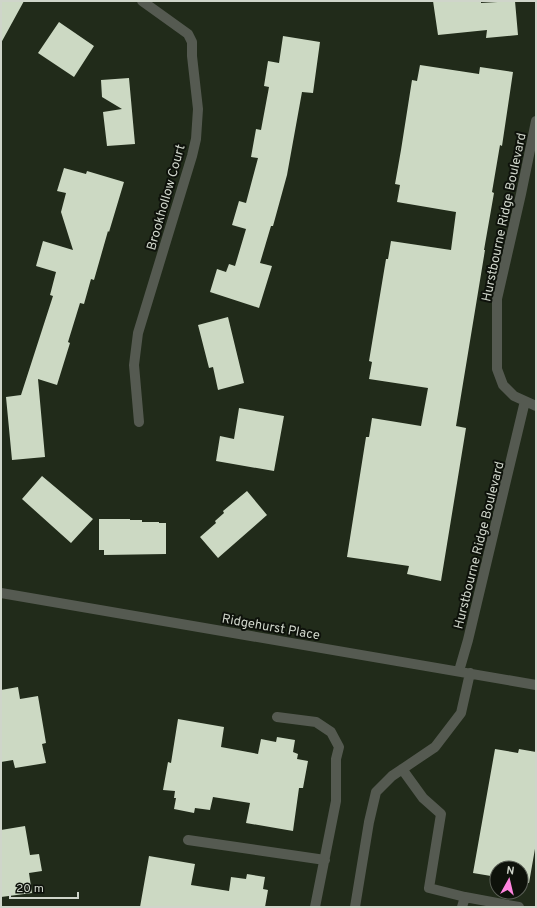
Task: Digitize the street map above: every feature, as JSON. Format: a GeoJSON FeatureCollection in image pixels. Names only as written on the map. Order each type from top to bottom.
{"type":"FeatureCollection","features":[{"type":"Feature","properties":{"kind":"street","name":"Brookhollow Court"},"geometry":{"type":"LineString","coordinates":[[139,422],[134,365],[138,333],[192,156],[196,139],[198,109],[192,56],[192,42],[188,34],[142,1]]}},
{"type":"Feature","properties":{"kind":"street","name":"Hurstbourne Ridge Boulevard"},"geometry":{"type":"LineString","coordinates":[[536,121],[522,194],[497,299],[496,369],[503,385],[514,396],[536,406]]}},
{"type":"Feature","properties":{"kind":"street","name":"Hurstbourne Ridge Boulevard"},"geometry":{"type":"LineString","coordinates":[[459,671],[470,632],[526,401]]}},
{"type":"Feature","properties":{"kind":"street","name":"Ridgehurst Place"},"geometry":{"type":"LineString","coordinates":[[1,593],[536,685]]}},
{"type":"Feature","properties":{"kind":"street"},"geometry":{"type":"LineString","coordinates":[[355,907],[369,822],[376,792],[392,776],[435,747],[462,713],[470,673]]}},
{"type":"Feature","properties":{"kind":"street"},"geometry":{"type":"LineString","coordinates":[[277,717],[316,722],[331,732],[339,747],[336,759],[336,801],[315,907]]}},
{"type":"Feature","properties":{"kind":"street"},"geometry":{"type":"LineString","coordinates":[[402,769],[423,798],[441,814],[429,888],[465,897],[519,907]]}},
{"type":"Feature","properties":{"kind":"street"},"geometry":{"type":"LineString","coordinates":[[188,840],[325,860]]}},
{"type":"Feature","properties":{"kind":"street"},"geometry":{"type":"LineString","coordinates":[[462,907],[465,897]]}},
{"type":"Feature","properties":{"kind":"building"},"geometry":{"type":"Polygon","coordinates":[[[1,1],[24,1],[1,43],[1,1]]]}},
{"type":"Feature","properties":{"kind":"building"},"geometry":{"type":"Polygon","coordinates":[[[433,1],[481,1],[481,3],[515,1],[518,35],[486,38],[487,30],[438,35],[433,1]]]}},
{"type":"Feature","properties":{"kind":"building"},"geometry":{"type":"Polygon","coordinates":[[[59,22],[94,46],[74,77],[38,53],[59,22]]]}},
{"type":"Feature","properties":{"kind":"building"},"geometry":{"type":"Polygon","coordinates":[[[283,36],[320,42],[313,93],[302,92],[287,175],[273,226],[271,226],[260,263],[272,266],[259,308],[210,292],[217,269],[226,272],[229,264],[235,266],[246,229],[232,225],[239,201],[246,203],[258,158],[251,157],[256,129],[261,130],[269,87],[264,86],[268,61],[279,63],[283,36]]]}},
{"type":"Feature","properties":{"kind":"building"},"geometry":{"type":"Polygon","coordinates":[[[420,65],[479,74],[480,67],[513,72],[502,146],[500,145],[492,192],[494,193],[456,426],[466,428],[441,581],[407,574],[409,566],[347,557],[366,437],[369,437],[372,418],[421,426],[428,388],[369,379],[372,362],[369,361],[386,259],[388,259],[391,241],[451,250],[456,212],[397,202],[400,185],[395,184],[412,80],[417,81],[420,65]]]}},
{"type":"Feature","properties":{"kind":"building"},"geometry":{"type":"Polygon","coordinates":[[[129,78],[135,144],[107,146],[103,112],[122,109],[102,97],[101,80],[129,78]]]}},
{"type":"Feature","properties":{"kind":"building"},"geometry":{"type":"Polygon","coordinates":[[[64,168],[86,174],[87,171],[124,182],[94,280],[91,279],[84,304],[80,303],[57,385],[38,379],[45,457],[12,460],[6,397],[21,395],[53,296],[50,295],[56,272],[36,266],[43,241],[73,250],[61,212],[66,193],[57,191],[64,168]]]}},
{"type":"Feature","properties":{"kind":"building"},"geometry":{"type":"Polygon","coordinates":[[[228,317],[244,383],[218,390],[213,367],[209,368],[198,325],[228,317]]]}},
{"type":"Feature","properties":{"kind":"building"},"geometry":{"type":"Polygon","coordinates":[[[239,408],[284,416],[274,471],[216,461],[220,436],[234,439],[239,408]]]}},
{"type":"Feature","properties":{"kind":"building"},"geometry":{"type":"Polygon","coordinates":[[[42,476],[93,519],[71,543],[22,499],[42,476]]]}},
{"type":"Feature","properties":{"kind":"building"},"geometry":{"type":"Polygon","coordinates":[[[247,491],[267,515],[218,558],[200,537],[216,523],[215,521],[224,513],[223,511],[247,491]]]}},
{"type":"Feature","properties":{"kind":"building"},"geometry":{"type":"Polygon","coordinates":[[[99,519],[130,519],[142,520],[142,522],[166,523],[166,554],[104,555],[104,550],[99,550],[99,519]]]}},
{"type":"Feature","properties":{"kind":"building"},"geometry":{"type":"Polygon","coordinates":[[[18,687],[20,699],[38,696],[46,743],[42,744],[46,763],[15,768],[13,760],[1,762],[1,690],[18,687]]]}},
{"type":"Feature","properties":{"kind":"building"},"geometry":{"type":"Polygon","coordinates":[[[178,719],[224,727],[221,747],[258,754],[261,739],[276,742],[277,737],[295,740],[293,752],[298,754],[297,759],[308,761],[303,788],[299,788],[293,831],[246,823],[250,803],[213,797],[210,810],[195,808],[194,813],[174,809],[176,798],[174,798],[175,791],[163,790],[168,762],[171,763],[178,719]]]}},
{"type":"Feature","properties":{"kind":"building"},"geometry":{"type":"Polygon","coordinates":[[[495,749],[518,753],[519,749],[536,752],[536,843],[529,883],[529,860],[489,860],[489,876],[473,873],[495,749]]]}},
{"type":"Feature","properties":{"kind":"building"},"geometry":{"type":"Polygon","coordinates":[[[25,826],[30,855],[39,854],[42,871],[29,873],[32,893],[1,897],[1,830],[25,826]]]}},
{"type":"Feature","properties":{"kind":"building"},"geometry":{"type":"Polygon","coordinates":[[[149,856],[195,864],[191,885],[229,891],[231,877],[246,879],[247,874],[265,877],[263,889],[268,890],[265,907],[140,907],[149,856]]]}}]}
